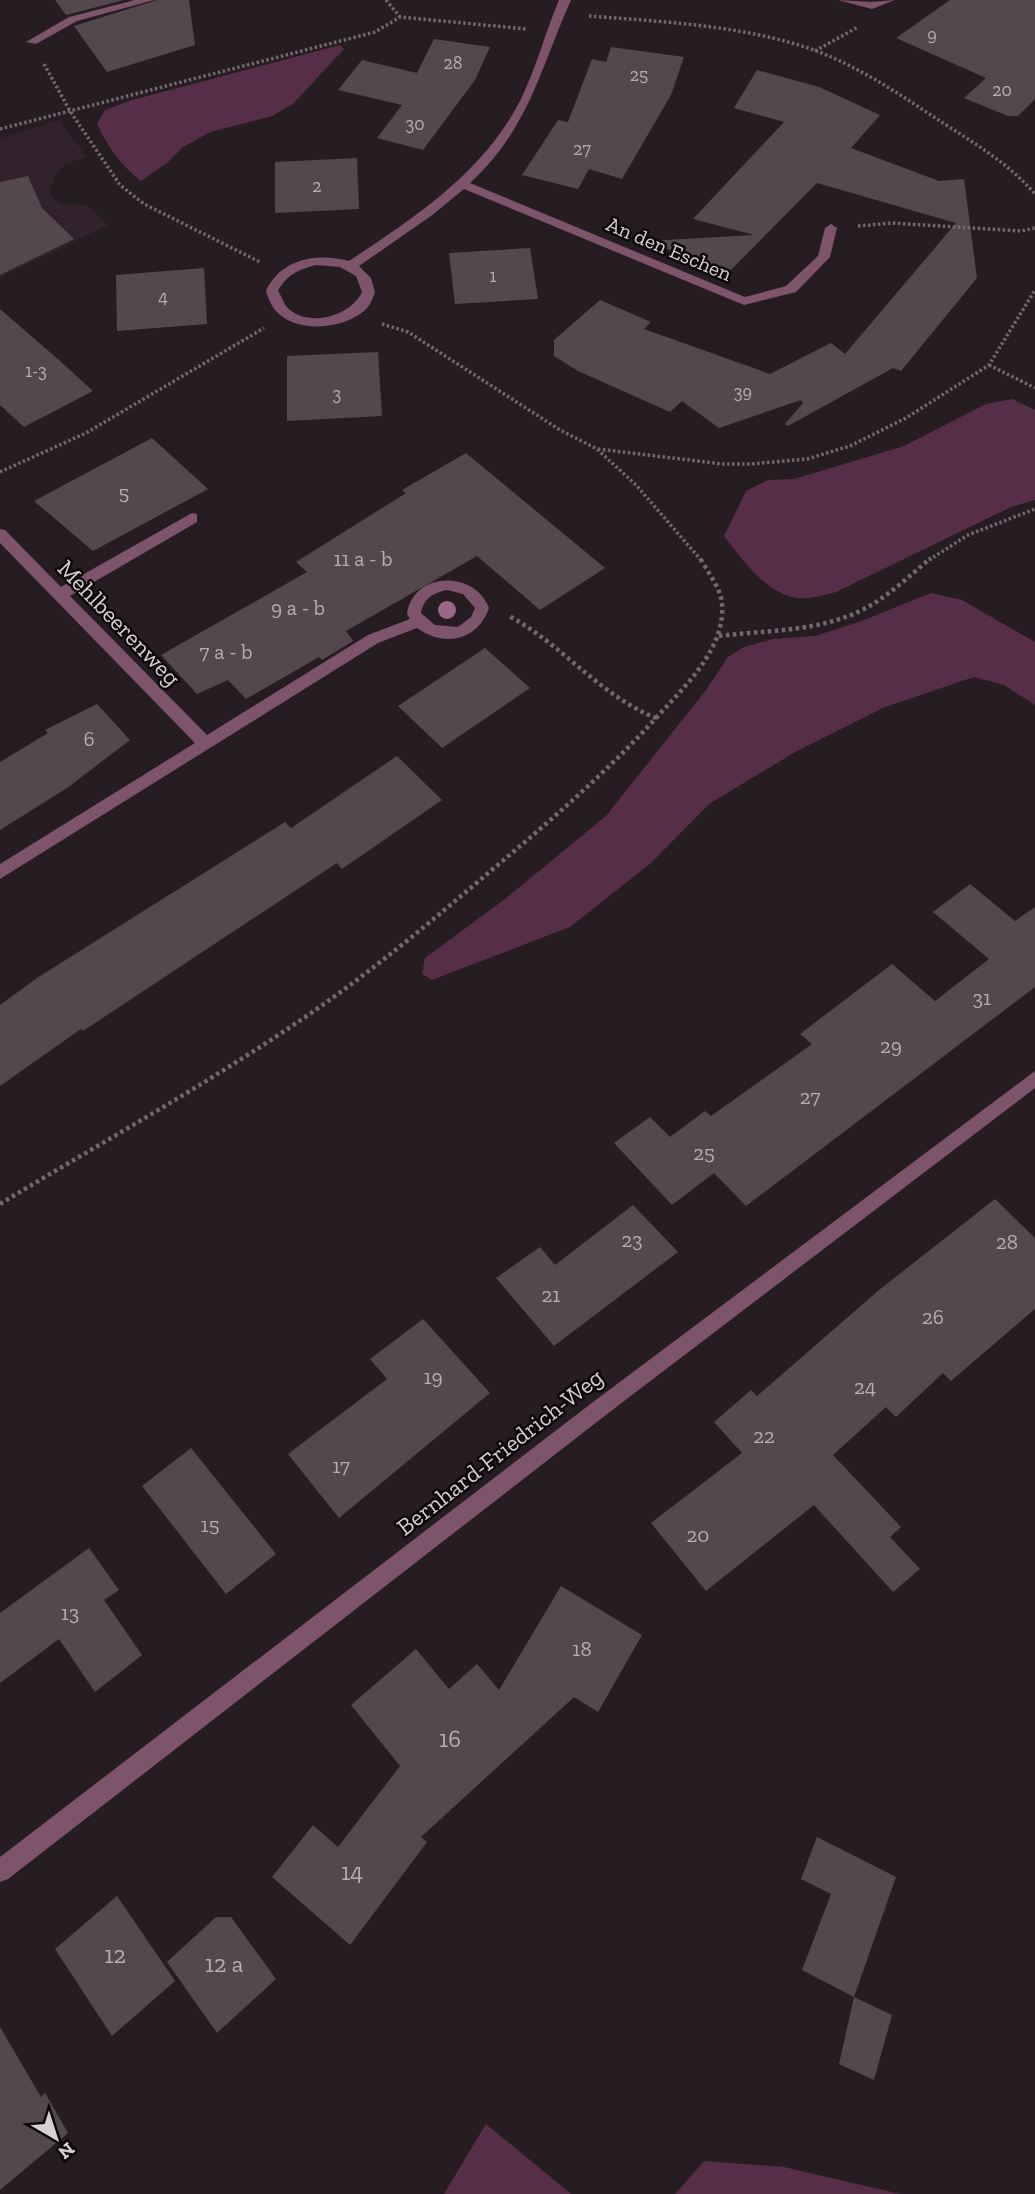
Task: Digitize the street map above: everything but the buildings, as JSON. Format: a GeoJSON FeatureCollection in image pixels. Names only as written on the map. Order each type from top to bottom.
{"type":"FeatureCollection","features":[{"type":"Feature","properties":{"kind":"street"},"geometry":{"type":"LineString","coordinates":[[32,42],[74,19],[148,0]]}},
{"type":"Feature","properties":{"kind":"street"},"geometry":{"type":"LineString","coordinates":[[350,266],[464,185],[493,154],[526,100],[565,0]]}},
{"type":"Feature","properties":{"kind":"street"},"geometry":{"type":"LineString","coordinates":[[844,0],[872,6],[889,0]]}},
{"type":"Feature","properties":{"kind":"street","name":"An den Eschen"},"geometry":{"type":"LineString","coordinates":[[464,185],[744,301],[791,289],[824,257],[831,228]]}},
{"type":"Feature","properties":{"kind":"street"},"geometry":{"type":"LineString","coordinates":[[336,261],[350,266],[361,273],[369,284],[366,302],[353,314],[334,321],[316,323],[286,315],[275,303],[272,291],[282,274],[300,264],[336,261]]}},
{"type":"Feature","properties":{"kind":"street"},"geometry":{"type":"LineString","coordinates":[[60,596],[192,518]]}},
{"type":"Feature","properties":{"kind":"street","name":"Mehlbeerenweg"},"geometry":{"type":"LineString","coordinates":[[0,534],[206,744]]}},
{"type":"Feature","properties":{"kind":"street"},"geometry":{"type":"LineString","coordinates":[[457,586],[466,589],[480,600],[482,608],[476,622],[459,633],[436,633],[418,622],[414,606],[426,591],[436,587],[457,586]]}},
{"type":"Feature","properties":{"kind":"street"},"geometry":{"type":"LineString","coordinates":[[0,872],[373,639],[418,622]]}},
{"type":"Feature","properties":{"kind":"street","name":"Bernhard-Friedrich-Weg"},"geometry":{"type":"LineString","coordinates":[[0,1871],[604,1405],[1035,1078]]}},
{"type":"Feature","properties":{"kind":"path"},"geometry":{"type":"LineString","coordinates":[[386,0],[400,17]]}},
{"type":"Feature","properties":{"kind":"path"},"geometry":{"type":"LineString","coordinates":[[815,51],[856,29],[872,6]]}},
{"type":"Feature","properties":{"kind":"path"},"geometry":{"type":"LineString","coordinates":[[558,14],[730,32],[815,51],[862,73],[956,131],[996,158],[1035,194]]}},
{"type":"Feature","properties":{"kind":"path"},"geometry":{"type":"LineString","coordinates":[[0,129],[375,32],[400,17],[551,32]]}},
{"type":"Feature","properties":{"kind":"path"},"geometry":{"type":"LineString","coordinates":[[32,42],[70,111],[120,185],[144,204],[282,274]]}},
{"type":"Feature","properties":{"kind":"path"},"geometry":{"type":"LineString","coordinates":[[831,228],[892,223],[1021,231],[1035,228]]}},
{"type":"Feature","properties":{"kind":"path"},"geometry":{"type":"LineString","coordinates":[[597,449],[722,464],[780,463],[850,446],[874,436],[989,365],[1023,315],[1035,290]]}},
{"type":"Feature","properties":{"kind":"path"},"geometry":{"type":"LineString","coordinates":[[0,1204],[271,1040],[341,992],[425,928],[526,842],[634,742],[682,691],[718,636],[723,613],[722,600],[698,554],[636,485],[597,449],[550,424],[408,332],[353,314]]}},
{"type":"Feature","properties":{"kind":"path"},"geometry":{"type":"LineString","coordinates":[[0,472],[86,433],[286,315]]}},
{"type":"Feature","properties":{"kind":"path"},"geometry":{"type":"LineString","coordinates":[[989,365],[1035,388]]}},
{"type":"Feature","properties":{"kind":"path"},"geometry":{"type":"LineString","coordinates":[[718,636],[801,628],[844,618],[877,601],[925,563],[969,534],[1035,509]]}},
{"type":"Feature","properties":{"kind":"path"},"geometry":{"type":"LineString","coordinates":[[482,608],[523,622],[624,704],[656,718]]}},
{"type":"Feature","properties":{"kind":"shaded area"},"geometry":{"type":"Polygon","coordinates":[[[340,45],[344,49],[293,104],[272,116],[210,132],[183,147],[167,163],[141,181],[116,156],[97,124],[105,110],[132,100],[340,45]]]}},
{"type":"Feature","properties":{"kind":"shaded area"},"geometry":{"type":"Polygon","coordinates":[[[59,120],[87,157],[65,164],[54,178],[49,193],[60,204],[86,205],[108,225],[0,278],[0,138],[59,120]]]}},
{"type":"Feature","properties":{"kind":"shaded area"},"geometry":{"type":"Polygon","coordinates":[[[1012,399],[1035,410],[1035,500],[1011,507],[836,592],[809,598],[796,598],[771,587],[750,568],[724,536],[746,491],[768,480],[794,479],[904,446],[986,404],[1012,399]]]}},
{"type":"Feature","properties":{"kind":"shaded area"},"geometry":{"type":"Polygon","coordinates":[[[931,593],[962,600],[1035,642],[1035,705],[1004,685],[974,677],[885,707],[797,751],[709,804],[651,863],[570,927],[432,980],[422,974],[425,958],[505,899],[606,816],[706,690],[728,657],[744,647],[773,639],[815,636],[859,622],[931,593]]]}},
{"type":"Feature","properties":{"kind":"shaded area"},"geometry":{"type":"Polygon","coordinates":[[[486,2124],[571,2194],[444,2194],[486,2124]]]}},
{"type":"Feature","properties":{"kind":"shaded area"},"geometry":{"type":"Polygon","coordinates":[[[704,2161],[784,2167],[900,2194],[675,2194],[704,2161]]]}}]}
